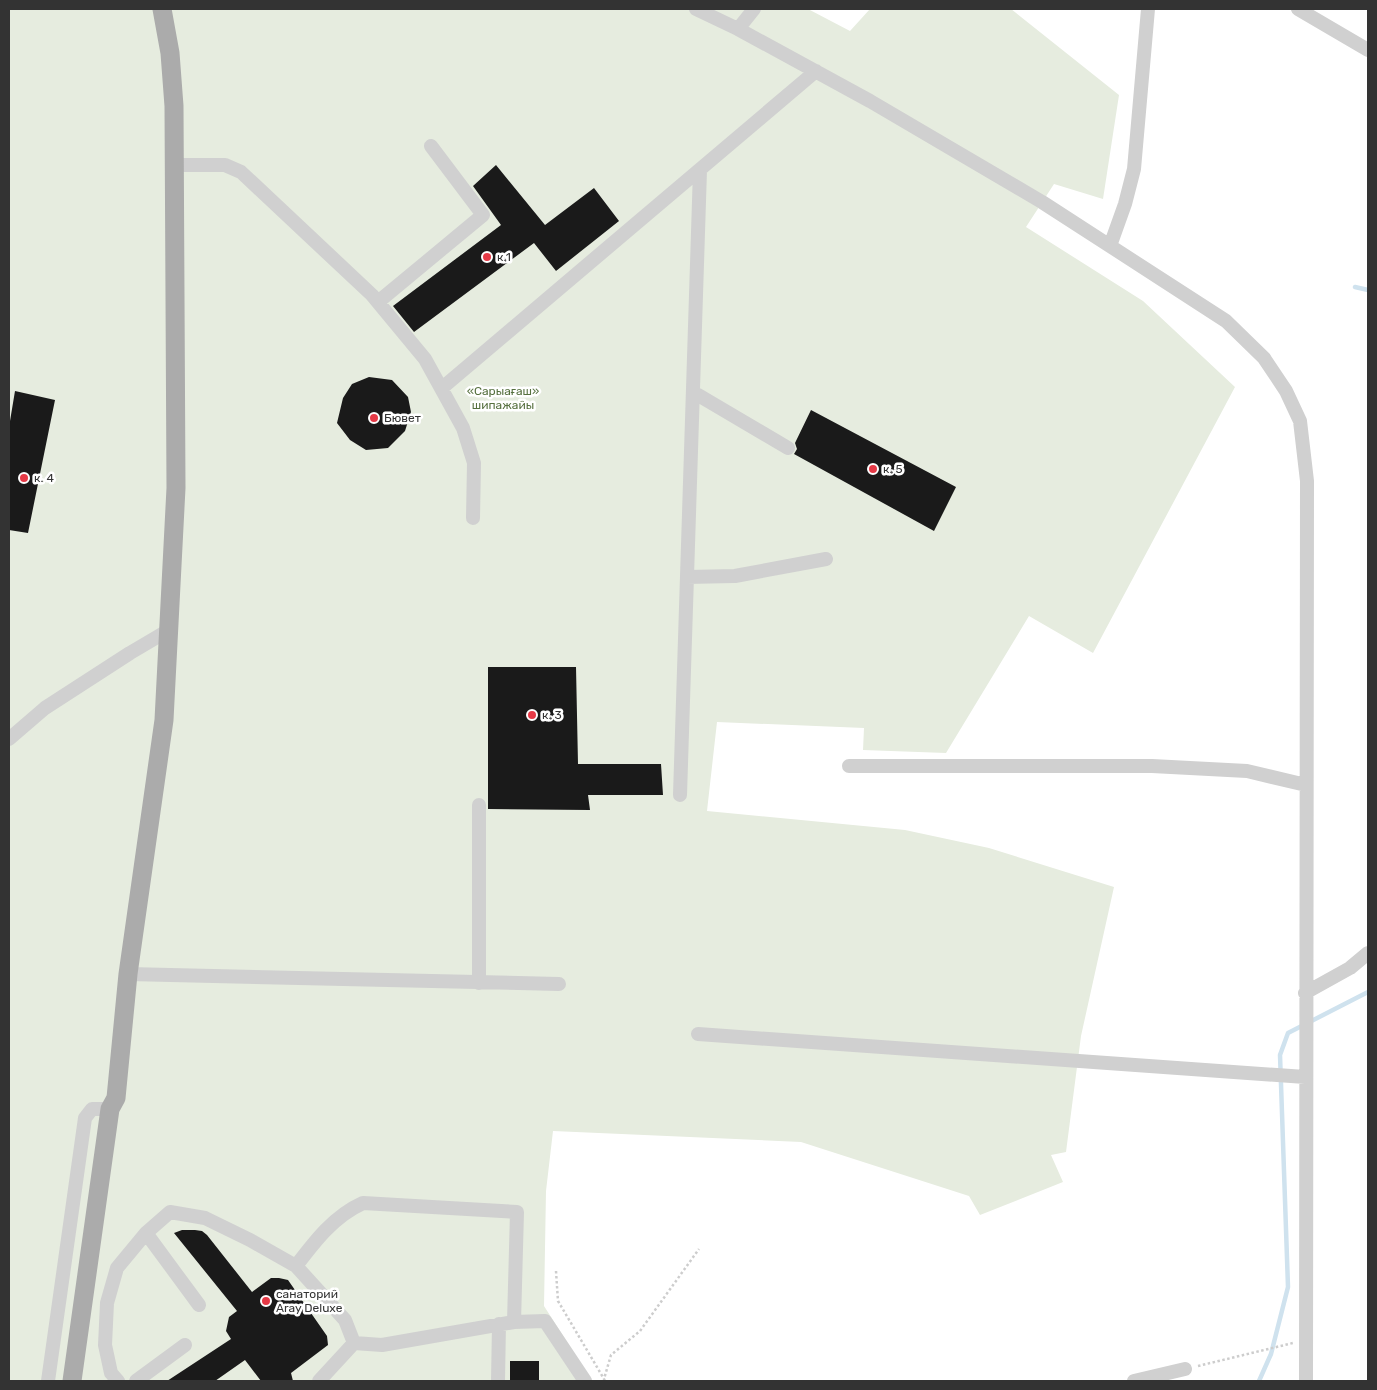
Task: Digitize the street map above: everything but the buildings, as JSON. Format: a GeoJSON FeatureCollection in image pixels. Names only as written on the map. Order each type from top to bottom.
{"type":"FeatureCollection","features":[{"type":"Feature","properties":{"kind":"main road"},"geometry":{"type":"LineString","coordinates":[[73,1375],[110,1109],[116,1098],[128,974],[164,720],[176,488],[174,106],[170,53],[162,9]]}},
{"type":"Feature","properties":{"kind":"street"},"geometry":{"type":"LineString","coordinates":[[696,9],[738,29],[870,101],[1034,197],[1226,321],[1264,358],[1286,391],[1300,422],[1307,481],[1306,1381]]}},
{"type":"Feature","properties":{"kind":"street"},"geometry":{"type":"LineString","coordinates":[[738,29],[754,9]]}},
{"type":"Feature","properties":{"kind":"street"},"geometry":{"type":"LineString","coordinates":[[1110,246],[1125,204],[1134,169],[1148,9]]}},
{"type":"Feature","properties":{"kind":"street"},"geometry":{"type":"LineString","coordinates":[[1298,9],[1368,50]]}},
{"type":"Feature","properties":{"kind":"street"},"geometry":{"type":"LineString","coordinates":[[442,388],[816,71]]}},
{"type":"Feature","properties":{"kind":"street"},"geometry":{"type":"LineString","coordinates":[[378,302],[483,215],[431,146]]}},
{"type":"Feature","properties":{"kind":"street"},"geometry":{"type":"LineString","coordinates":[[174,165],[225,165],[241,172],[378,302],[425,359],[463,428],[474,463],[473,518]]}},
{"type":"Feature","properties":{"kind":"street"},"geometry":{"type":"LineString","coordinates":[[680,795],[700,170]]}},
{"type":"Feature","properties":{"kind":"street"},"geometry":{"type":"LineString","coordinates":[[693,392],[788,448]]}},
{"type":"Feature","properties":{"kind":"street"},"geometry":{"type":"LineString","coordinates":[[687,577],[735,576],[826,559]]}},
{"type":"Feature","properties":{"kind":"street"},"geometry":{"type":"LineString","coordinates":[[9,739],[45,708],[169,630]]}},
{"type":"Feature","properties":{"kind":"street"},"geometry":{"type":"LineString","coordinates":[[849,766],[1152,766],[1247,771],[1306,785]]}},
{"type":"Feature","properties":{"kind":"street"},"geometry":{"type":"LineString","coordinates":[[479,805],[479,983]]}},
{"type":"Feature","properties":{"kind":"street"},"geometry":{"type":"LineString","coordinates":[[1306,993],[1350,968],[1368,953]]}},
{"type":"Feature","properties":{"kind":"street"},"geometry":{"type":"LineString","coordinates":[[128,974],[559,984]]}},
{"type":"Feature","properties":{"kind":"street"},"geometry":{"type":"LineString","coordinates":[[698,1034],[1305,1077]]}},
{"type":"Feature","properties":{"kind":"street"},"geometry":{"type":"LineString","coordinates":[[48,1381],[84,1118],[92,1109],[110,1109]]}},
{"type":"Feature","properties":{"kind":"street"},"geometry":{"type":"LineString","coordinates":[[296,1266],[318,1237],[348,1210],[362,1203],[517,1212],[514,1322]]}},
{"type":"Feature","properties":{"kind":"street"},"geometry":{"type":"LineString","coordinates":[[118,1381],[111,1372],[105,1344],[107,1303],[117,1268],[146,1233],[170,1212],[205,1218],[250,1240],[296,1266],[345,1320],[354,1343]]}},
{"type":"Feature","properties":{"kind":"street"},"geometry":{"type":"LineString","coordinates":[[146,1233],[199,1305]]}},
{"type":"Feature","properties":{"kind":"street"},"geometry":{"type":"LineString","coordinates":[[319,1381],[354,1343],[382,1344],[499,1324],[545,1321],[585,1381]]}},
{"type":"Feature","properties":{"kind":"street"},"geometry":{"type":"LineString","coordinates":[[498,1381],[499,1324]]}},
{"type":"Feature","properties":{"kind":"street"},"geometry":{"type":"LineString","coordinates":[[136,1381],[185,1345]]}},
{"type":"Feature","properties":{"kind":"street"},"geometry":{"type":"LineString","coordinates":[[51,1364],[73,1375]]}},
{"type":"Feature","properties":{"kind":"street"},"geometry":{"type":"LineString","coordinates":[[1134,1381],[1185,1369]]}},
{"type":"Feature","properties":{"kind":"path"},"geometry":{"type":"LineString","coordinates":[[604,1380],[611,1355],[640,1331],[699,1249]]}},
{"type":"Feature","properties":{"kind":"path"},"geometry":{"type":"LineString","coordinates":[[556,1271],[558,1301],[604,1380]]}},
{"type":"Feature","properties":{"kind":"path"},"geometry":{"type":"LineString","coordinates":[[1185,1369],[1306,1340]]}},
{"type":"Feature","properties":{"kind":"green space","name":"«Сарыағаш» шипажайы"},"geometry":{"type":"Polygon","coordinates":[[[9,9],[808,9],[850,31],[870,9],[1011,9],[1119,95],[1103,199],[1054,184],[1026,227],[1143,301],[1235,387],[1093,653],[1029,616],[946,753],[863,750],[864,728],[717,722],[707,811],[905,830],[989,848],[1114,887],[1081,1036],[1066,1152],[1051,1155],[1063,1182],[980,1215],[969,1196],[801,1142],[553,1131],[546,1191],[544,1306],[592,1381],[9,1381],[9,9]]]}},
{"type":"Feature","properties":{"kind":"waterway"},"geometry":{"type":"LineString","coordinates":[[1355,287],[1368,290]]}},
{"type":"Feature","properties":{"kind":"waterway"},"geometry":{"type":"LineString","coordinates":[[1259,1381],[1271,1354],[1288,1287],[1280,1055],[1288,1033],[1368,992]]}},
{"type":"Feature","properties":{"kind":"place","name":"к.1"},"geometry":{"type":"Point","coordinates":[487,257]}},
{"type":"Feature","properties":{"kind":"place","name":"Бювет"},"geometry":{"type":"Point","coordinates":[374,418]}},
{"type":"Feature","properties":{"kind":"place","name":"к. 5"},"geometry":{"type":"Point","coordinates":[873,469]}},
{"type":"Feature","properties":{"kind":"place","name":"к. 4"},"geometry":{"type":"Point","coordinates":[24,478]}},
{"type":"Feature","properties":{"kind":"place","name":"к. 3"},"geometry":{"type":"Point","coordinates":[532,715]}},
{"type":"Feature","properties":{"kind":"place","name":"санаторий Aray Deluxe"},"geometry":{"type":"Point","coordinates":[266,1301]}}]}
